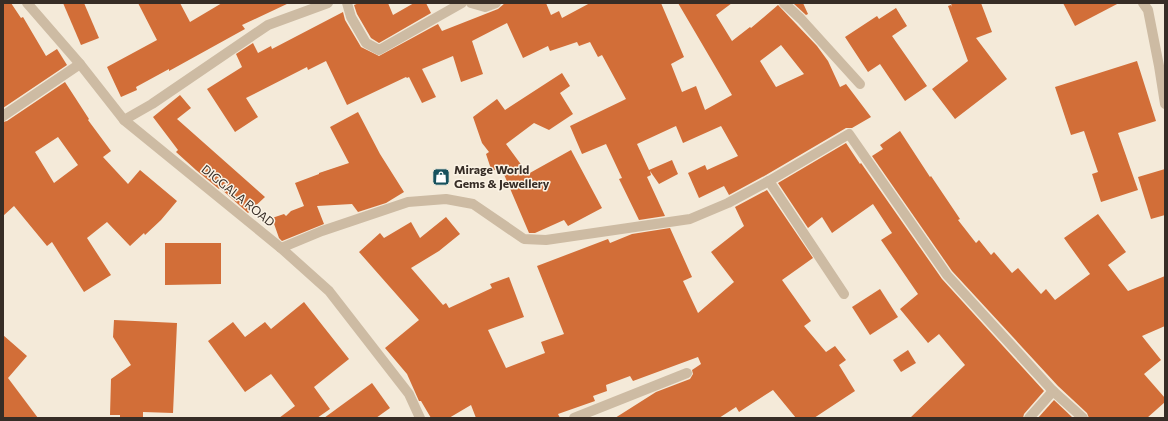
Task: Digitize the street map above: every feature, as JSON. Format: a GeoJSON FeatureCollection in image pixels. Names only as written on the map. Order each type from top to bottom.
{"type":"FeatureCollection","features":[{"type":"Feature","properties":{"kind":"street","name":"DIGGALA ROAD"},"geometry":{"type":"LineString","coordinates":[[27,3],[80,64],[124,120],[281,248],[329,291],[409,394],[420,418]]}},
{"type":"Feature","properties":{"kind":"street"},"geometry":{"type":"LineString","coordinates":[[124,120],[152,104],[268,24],[328,3]]}},
{"type":"Feature","properties":{"kind":"street"},"geometry":{"type":"LineString","coordinates":[[347,3],[351,17],[366,43],[379,50],[462,3]]}},
{"type":"Feature","properties":{"kind":"street"},"geometry":{"type":"LineString","coordinates":[[472,3],[485,8],[496,3]]}},
{"type":"Feature","properties":{"kind":"street"},"geometry":{"type":"LineString","coordinates":[[784,3],[801,19],[860,84]]}},
{"type":"Feature","properties":{"kind":"street"},"geometry":{"type":"LineString","coordinates":[[1143,3],[1148,10],[1165,104]]}},
{"type":"Feature","properties":{"kind":"street"},"geometry":{"type":"LineString","coordinates":[[3,116],[80,64]]}},
{"type":"Feature","properties":{"kind":"street"},"geometry":{"type":"LineString","coordinates":[[281,248],[322,231],[408,202],[446,199],[473,204],[524,239],[546,240],[690,219],[728,203],[849,134],[947,275],[1053,391],[1083,418]]}},
{"type":"Feature","properties":{"kind":"street"},"geometry":{"type":"LineString","coordinates":[[769,181],[844,294]]}},
{"type":"Feature","properties":{"kind":"street"},"geometry":{"type":"LineString","coordinates":[[574,418],[687,373]]}},
{"type":"Feature","properties":{"kind":"street"},"geometry":{"type":"LineString","coordinates":[[1029,418],[1053,391]]}},
{"type":"Feature","properties":{"kind":"building"},"geometry":{"type":"Polygon","coordinates":[[[3,3],[11,3],[21,18],[23,17],[46,56],[57,49],[67,65],[3,108],[3,3]]]}},
{"type":"Feature","properties":{"kind":"building"},"geometry":{"type":"Polygon","coordinates":[[[63,3],[84,3],[99,38],[81,45],[63,3]]]}},
{"type":"Feature","properties":{"kind":"building"},"geometry":{"type":"Polygon","coordinates":[[[138,3],[180,3],[190,22],[222,3],[289,3],[242,25],[245,29],[169,71],[169,69],[136,87],[137,90],[121,97],[107,67],[157,40],[138,3]]]}},
{"type":"Feature","properties":{"kind":"building"},"geometry":{"type":"Polygon","coordinates":[[[359,3],[388,3],[393,15],[414,3],[426,3],[431,13],[379,43],[371,38],[357,14],[354,5],[359,3]]]}},
{"type":"Feature","properties":{"kind":"building"},"geometry":{"type":"Polygon","coordinates":[[[505,3],[546,3],[551,15],[559,11],[562,18],[590,3],[661,3],[684,57],[671,64],[682,92],[696,86],[705,110],[732,95],[678,3],[732,3],[716,15],[732,41],[750,27],[751,28],[778,5],[817,46],[828,61],[840,87],[846,84],[871,117],[852,128],[846,128],[729,195],[724,186],[699,198],[688,173],[705,165],[707,170],[738,156],[721,126],[683,143],[676,126],[637,144],[649,170],[672,160],[678,174],[659,184],[650,171],[651,175],[647,177],[665,216],[639,220],[619,179],[622,178],[606,144],[582,154],[570,126],[626,99],[602,55],[598,57],[590,42],[579,46],[577,42],[550,51],[548,46],[523,58],[507,23],[472,41],[483,74],[461,82],[453,56],[422,69],[436,97],[422,103],[409,77],[406,77],[347,105],[326,61],[308,70],[307,67],[246,98],[258,117],[235,132],[207,89],[242,67],[236,54],[253,43],[258,53],[271,46],[272,49],[343,12],[345,20],[361,47],[379,56],[438,24],[442,31],[498,9],[505,3]],[[781,45],[760,61],[776,87],[804,74],[781,45]]]}},
{"type":"Feature","properties":{"kind":"building"},"geometry":{"type":"Polygon","coordinates":[[[793,3],[803,3],[808,14],[806,15],[793,3]]]}},
{"type":"Feature","properties":{"kind":"building"},"geometry":{"type":"Polygon","coordinates":[[[951,3],[981,3],[992,32],[976,38],[1007,79],[955,119],[932,89],[968,61],[948,6],[951,5],[952,7],[951,3]]]}},
{"type":"Feature","properties":{"kind":"building"},"geometry":{"type":"Polygon","coordinates":[[[1063,3],[1119,3],[1075,26],[1063,3]]]}},
{"type":"Feature","properties":{"kind":"building"},"geometry":{"type":"Polygon","coordinates":[[[896,8],[907,26],[892,36],[927,86],[905,101],[880,64],[868,72],[845,37],[877,16],[879,19],[896,8]]]}},
{"type":"Feature","properties":{"kind":"building"},"geometry":{"type":"Polygon","coordinates":[[[1137,61],[1156,121],[1118,133],[1138,190],[1101,202],[1092,174],[1098,172],[1084,131],[1071,135],[1055,87],[1137,61]]]}},
{"type":"Feature","properties":{"kind":"building"},"geometry":{"type":"Polygon","coordinates":[[[562,73],[570,86],[560,93],[573,114],[549,130],[534,123],[506,144],[528,174],[571,150],[602,208],[568,226],[564,220],[535,233],[529,233],[500,165],[492,172],[486,154],[489,152],[482,143],[473,117],[497,99],[505,110],[562,73]]]}},
{"type":"Feature","properties":{"kind":"building"},"geometry":{"type":"Polygon","coordinates":[[[65,82],[89,119],[88,120],[111,151],[103,157],[128,184],[140,170],[177,201],[161,220],[145,235],[144,233],[130,246],[107,222],[87,238],[111,275],[84,292],[52,242],[47,246],[14,206],[3,216],[3,122],[7,121],[65,82]],[[58,137],[35,152],[54,183],[78,165],[58,137]]]}},
{"type":"Feature","properties":{"kind":"building"},"geometry":{"type":"Polygon","coordinates":[[[180,95],[191,108],[177,119],[265,197],[248,213],[176,152],[178,150],[153,117],[180,95]]]}},
{"type":"Feature","properties":{"kind":"building"},"geometry":{"type":"Polygon","coordinates":[[[358,112],[380,154],[404,192],[386,203],[358,212],[352,204],[317,206],[324,224],[282,241],[279,238],[272,218],[284,214],[286,216],[291,211],[304,206],[295,183],[349,163],[330,127],[358,112]]]}},
{"type":"Feature","properties":{"kind":"building"},"geometry":{"type":"Polygon","coordinates":[[[900,131],[960,219],[958,220],[976,243],[979,240],[991,255],[994,252],[1012,273],[1018,268],[1041,294],[1046,289],[1055,300],[1090,274],[1064,238],[1098,214],[1126,252],[1108,265],[1128,291],[1165,276],[1165,326],[1142,336],[1161,360],[1144,374],[1165,398],[1165,402],[1147,418],[1089,418],[1087,413],[1058,386],[952,271],[872,156],[883,149],[880,145],[900,131]]]}},
{"type":"Feature","properties":{"kind":"building"},"geometry":{"type":"Polygon","coordinates":[[[846,143],[942,279],[1044,391],[1024,414],[1023,418],[910,418],[965,365],[939,334],[928,343],[900,309],[918,294],[881,240],[892,233],[873,204],[832,233],[822,217],[808,228],[778,183],[846,143]]]}},
{"type":"Feature","properties":{"kind":"building"},"geometry":{"type":"Polygon","coordinates":[[[1165,169],[1165,215],[1151,219],[1138,177],[1165,169]]]}},
{"type":"Feature","properties":{"kind":"building"},"geometry":{"type":"Polygon","coordinates":[[[767,190],[813,258],[782,280],[811,321],[804,326],[826,352],[835,346],[846,360],[839,365],[855,391],[814,418],[796,418],[773,390],[739,412],[736,407],[719,418],[615,418],[656,392],[690,379],[693,374],[692,370],[701,364],[698,357],[633,381],[630,376],[606,385],[607,391],[593,396],[595,401],[558,414],[560,418],[476,418],[471,405],[449,418],[431,418],[421,401],[419,401],[407,374],[385,348],[419,320],[359,252],[380,233],[384,238],[411,222],[420,238],[446,217],[460,234],[439,251],[411,268],[443,305],[446,303],[449,308],[492,288],[490,284],[509,277],[524,317],[488,330],[506,368],[545,353],[541,342],[564,334],[537,266],[608,239],[610,243],[632,234],[670,228],[692,277],[683,281],[698,313],[734,282],[711,252],[744,226],[735,207],[767,190]]]}},
{"type":"Feature","properties":{"kind":"building"},"geometry":{"type":"Polygon","coordinates":[[[165,243],[221,243],[221,284],[165,285],[165,243]]]}},
{"type":"Feature","properties":{"kind":"building"},"geometry":{"type":"Polygon","coordinates":[[[880,289],[898,317],[870,335],[852,307],[880,289]]]}},
{"type":"Feature","properties":{"kind":"building"},"geometry":{"type":"Polygon","coordinates":[[[304,302],[349,359],[314,387],[330,409],[317,418],[279,418],[295,406],[271,374],[245,392],[208,341],[233,322],[245,337],[265,322],[271,329],[304,302]]]}},
{"type":"Feature","properties":{"kind":"building"},"geometry":{"type":"Polygon","coordinates":[[[114,320],[177,323],[173,413],[143,412],[143,418],[120,418],[120,415],[110,415],[111,379],[131,365],[113,337],[114,320]]]}},
{"type":"Feature","properties":{"kind":"building"},"geometry":{"type":"Polygon","coordinates":[[[3,335],[27,356],[8,378],[38,418],[3,418],[3,335]]]}},
{"type":"Feature","properties":{"kind":"building"},"geometry":{"type":"Polygon","coordinates":[[[908,350],[916,363],[901,372],[893,360],[908,350]]]}},
{"type":"Feature","properties":{"kind":"building"},"geometry":{"type":"Polygon","coordinates":[[[372,383],[390,408],[376,418],[324,418],[372,383]]]}},
{"type":"Feature","properties":{"kind":"building"},"geometry":{"type":"Polygon","coordinates":[[[1054,400],[1073,418],[1038,418],[1054,400]]]}},
{"type":"Feature","properties":{"kind":"place","name":"Mirage World Gems & Jewellery"},"geometry":{"type":"Point","coordinates":[441,177]}}]}
